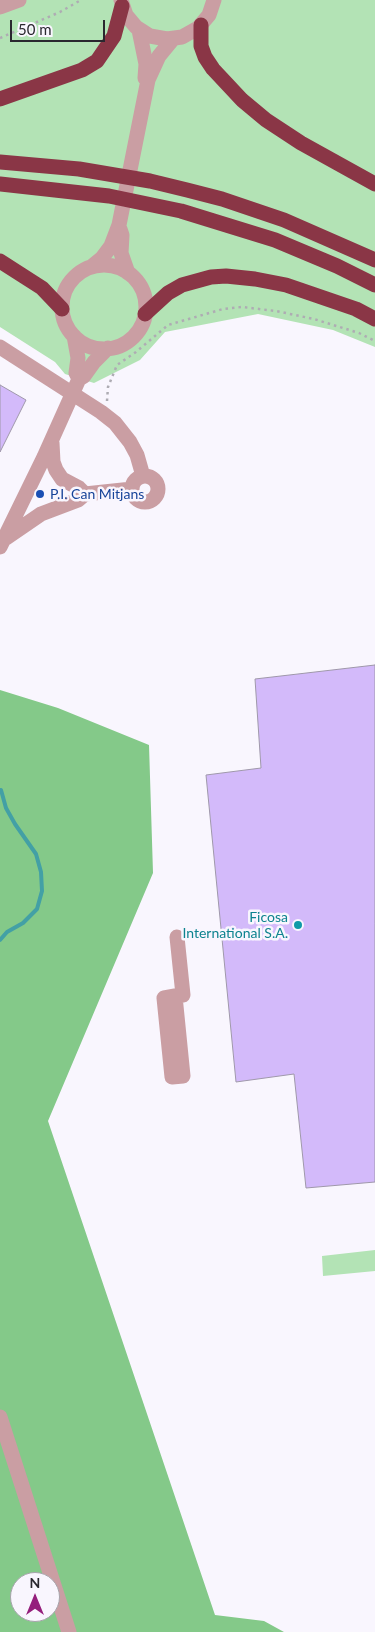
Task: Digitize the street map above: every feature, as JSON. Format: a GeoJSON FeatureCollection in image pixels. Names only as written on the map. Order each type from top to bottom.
{"type":"FeatureCollection","features":[{"type":"Feature","properties":{"kind":"highway"},"geometry":{"type":"LineString","coordinates":[[0,99],[82,70],[97,61],[114,36],[121,3]]}},
{"type":"Feature","properties":{"kind":"highway"},"geometry":{"type":"LineString","coordinates":[[201,25],[201,46],[205,57],[212,69],[242,100],[266,120],[301,143],[375,184]]}},
{"type":"Feature","properties":{"kind":"highway"},"geometry":{"type":"LineString","coordinates":[[0,162],[79,169],[150,181],[188,190],[222,199],[284,220],[375,260]]}},
{"type":"Feature","properties":{"kind":"highway"},"geometry":{"type":"LineString","coordinates":[[0,184],[108,196],[181,212],[275,240],[337,266],[375,285]]}},
{"type":"Feature","properties":{"kind":"highway"},"geometry":{"type":"LineString","coordinates":[[0,261],[42,288],[62,309]]}},
{"type":"Feature","properties":{"kind":"highway"},"geometry":{"type":"LineString","coordinates":[[145,314],[168,293],[182,285],[211,277],[226,276],[255,279],[286,286],[356,309],[375,319]]}},
{"type":"Feature","properties":{"kind":"street"},"geometry":{"type":"LineString","coordinates":[[0,7],[19,0]]}},
{"type":"Feature","properties":{"kind":"street"},"geometry":{"type":"LineString","coordinates":[[121,3],[129,20],[140,30],[156,38],[173,39],[191,33],[201,25],[209,16],[214,0]]}},
{"type":"Feature","properties":{"kind":"street"},"geometry":{"type":"LineString","coordinates":[[91,268],[111,246],[120,221],[145,92],[146,64],[140,30]]}},
{"type":"Feature","properties":{"kind":"street"},"geometry":{"type":"LineString","coordinates":[[145,92],[156,61],[173,39]]}},
{"type":"Feature","properties":{"kind":"street"},"geometry":{"type":"LineString","coordinates":[[120,221],[122,235],[121,253],[128,273],[141,288],[145,300],[143,321],[135,334],[123,344],[108,348],[93,347],[80,341],[66,324],[62,309],[64,294],[71,281],[82,272],[102,265],[113,266],[128,273]]}},
{"type":"Feature","properties":{"kind":"street"},"geometry":{"type":"LineString","coordinates":[[74,336],[78,358],[76,373],[79,378]]}},
{"type":"Feature","properties":{"kind":"street"},"geometry":{"type":"LineString","coordinates":[[0,346],[106,415],[115,423],[130,442],[137,455],[143,476]]}},
{"type":"Feature","properties":{"kind":"street"},"geometry":{"type":"LineString","coordinates":[[1,543],[52,441],[79,378],[84,376],[94,362],[108,348]]}},
{"type":"Feature","properties":{"kind":"street"},"geometry":{"type":"LineString","coordinates":[[52,441],[53,462],[56,470],[62,478],[85,494]]}},
{"type":"Feature","properties":{"kind":"street"},"geometry":{"type":"LineString","coordinates":[[143,476],[148,476],[157,482],[158,492],[155,499],[146,503],[134,498],[132,489],[134,482],[143,476]]}},
{"type":"Feature","properties":{"kind":"street"},"geometry":{"type":"LineString","coordinates":[[1,543],[41,514],[78,500],[85,494],[132,489]]}},
{"type":"Feature","properties":{"kind":"street"},"geometry":{"type":"LineString","coordinates":[[175,996],[183,996],[178,937]]}},
{"type":"Feature","properties":{"kind":"street"},"geometry":{"type":"LineString","coordinates":[[0,1417],[69,1632]]}},
{"type":"Feature","properties":{"kind":"path"},"geometry":{"type":"LineString","coordinates":[[0,38],[60,12],[81,0]]}},
{"type":"Feature","properties":{"kind":"path"},"geometry":{"type":"LineString","coordinates":[[106,415],[108,387],[117,365],[168,325],[223,309],[242,307],[276,311],[314,319],[359,333],[375,341]]}},
{"type":"Feature","properties":{"kind":"green space"},"geometry":{"type":"Polygon","coordinates":[[[0,0],[375,0],[375,347],[333,330],[258,314],[165,332],[140,360],[94,383],[65,374],[55,362],[0,327],[0,0]]]}},
{"type":"Feature","properties":{"kind":"green space"},"geometry":{"type":"Polygon","coordinates":[[[0,690],[58,708],[149,745],[153,873],[48,1121],[215,1615],[264,1621],[284,1632],[0,1632],[0,690]]]}},
{"type":"Feature","properties":{"kind":"green space"},"geometry":{"type":"Polygon","coordinates":[[[375,1250],[375,1271],[323,1276],[322,1256],[375,1250]]]}},
{"type":"Feature","properties":{"kind":"building"},"geometry":{"type":"Polygon","coordinates":[[[0,385],[26,400],[0,452],[0,385]]]}},
{"type":"Feature","properties":{"kind":"building","name":"Ficosa International S.A."},"geometry":{"type":"Polygon","coordinates":[[[375,665],[375,1182],[306,1188],[294,1074],[236,1082],[206,775],[261,768],[255,679],[375,665]]]}},
{"type":"Feature","properties":{"kind":"waterway"},"geometry":{"type":"LineString","coordinates":[[0,940],[7,932],[23,923],[37,909],[42,891],[41,872],[36,854],[6,808],[1,790]]}},
{"type":"Feature","properties":{"kind":"place","name":"P.I. Can Mitjans"},"geometry":{"type":"Point","coordinates":[40,494]}},
{"type":"Feature","properties":{"kind":"place","name":"Ficosa International S.A."},"geometry":{"type":"Point","coordinates":[298,925]}}]}
